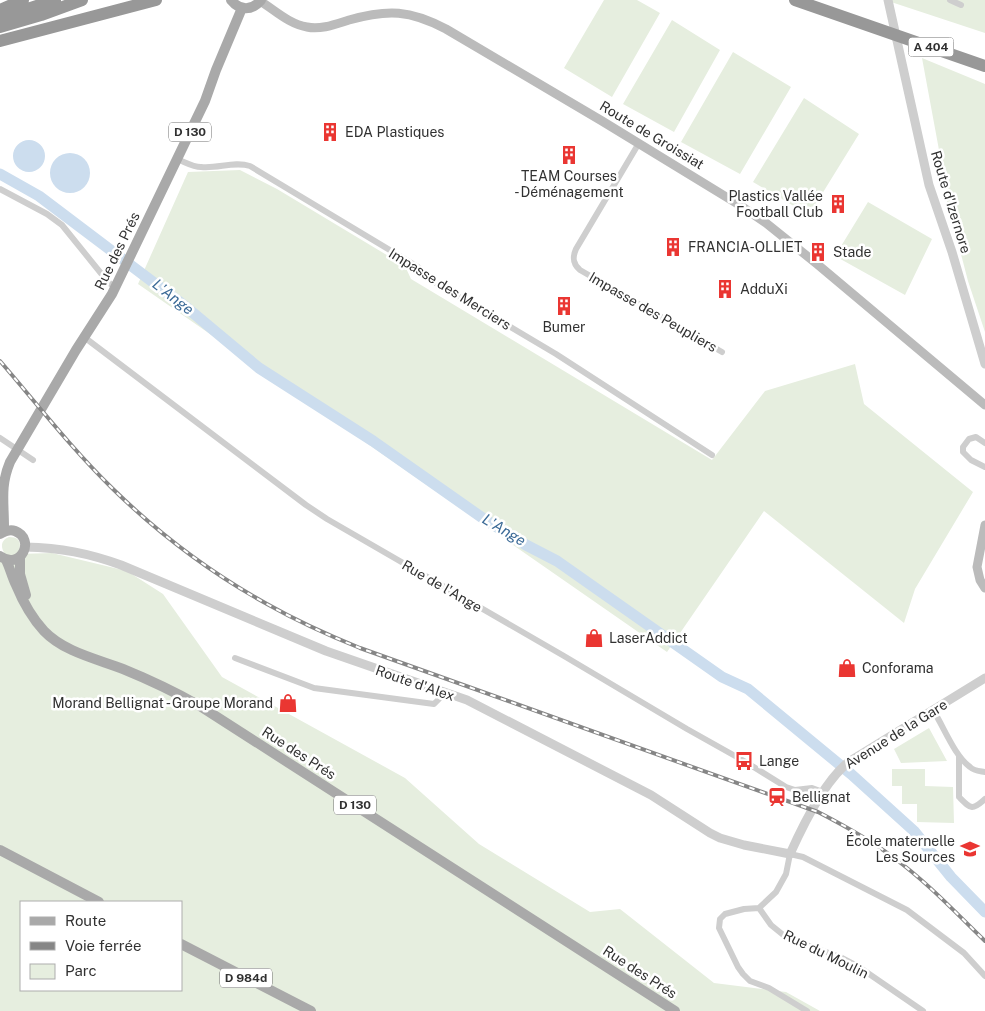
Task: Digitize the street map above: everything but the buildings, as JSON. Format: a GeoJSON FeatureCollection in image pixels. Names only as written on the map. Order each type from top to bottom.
{"type":"FeatureCollection","features":[{"type":"Feature","properties":{"kind":"highway"},"geometry":{"type":"LineString","coordinates":[[0,10],[23,0]]}},
{"type":"Feature","properties":{"kind":"highway"},"geometry":{"type":"LineString","coordinates":[[0,18],[55,0]]}},
{"type":"Feature","properties":{"kind":"highway"},"geometry":{"type":"LineString","coordinates":[[0,27],[82,0]]}},
{"type":"Feature","properties":{"kind":"highway"},"geometry":{"type":"LineString","coordinates":[[0,41],[156,0]]}},
{"type":"Feature","properties":{"kind":"highway","name":"A 404"},"geometry":{"type":"LineString","coordinates":[[796,0],[985,66]]}},
{"type":"Feature","properties":{"kind":"highway","name":"A 404"},"geometry":{"type":"LineString","coordinates":[[822,0],[985,56]]}},
{"type":"Feature","properties":{"kind":"main road"},"geometry":{"type":"LineString","coordinates":[[230,0],[242,8],[253,7],[261,1]]}},
{"type":"Feature","properties":{"kind":"main road","name":"Route de Groissiat"},"geometry":{"type":"LineString","coordinates":[[261,1],[285,19],[306,27],[321,28],[382,13],[404,13],[425,19],[462,38],[716,189],[766,223],[984,404]]}},
{"type":"Feature","properties":{"kind":"main road","name":"Rue des Prés"},"geometry":{"type":"LineString","coordinates":[[3,493],[4,479],[15,453],[76,350],[116,288],[205,100],[242,8]]}},
{"type":"Feature","properties":{"kind":"main road","name":"D 130"},"geometry":{"type":"LineString","coordinates":[[3,493],[9,526],[14,530]]}},
{"type":"Feature","properties":{"kind":"main road","name":"D 130"},"geometry":{"type":"LineString","coordinates":[[1,533],[4,527],[3,493]]}},
{"type":"Feature","properties":{"kind":"main road"},"geometry":{"type":"LineString","coordinates":[[985,529],[977,567],[980,580],[985,588]]}},
{"type":"Feature","properties":{"kind":"main road"},"geometry":{"type":"LineString","coordinates":[[1,533],[6,530],[14,530],[24,538],[25,547],[20,557],[16,560],[3,558]]}},
{"type":"Feature","properties":{"kind":"main road","name":"Rue des Prés"},"geometry":{"type":"LineString","coordinates":[[20,557],[20,574],[30,613]]}},
{"type":"Feature","properties":{"kind":"main road","name":"Rue des Prés"},"geometry":{"type":"LineString","coordinates":[[3,558],[30,613],[57,642],[154,682],[200,706],[675,1011]]}},
{"type":"Feature","properties":{"kind":"main road"},"geometry":{"type":"LineString","coordinates":[[0,850],[97,901]]}},
{"type":"Feature","properties":{"kind":"main road","name":"D 984d"},"geometry":{"type":"LineString","coordinates":[[182,945],[311,1011]]}},
{"type":"Feature","properties":{"kind":"street","name":"Route d'Izernore"},"geometry":{"type":"LineString","coordinates":[[888,0],[929,185],[984,353],[985,364]]}},
{"type":"Feature","properties":{"kind":"street"},"geometry":{"type":"LineString","coordinates":[[950,0],[961,5]]}},
{"type":"Feature","properties":{"kind":"street","name":"Impasse des Peupliers"},"geometry":{"type":"LineString","coordinates":[[639,143],[576,249],[573,261],[580,270],[722,352]]}},
{"type":"Feature","properties":{"kind":"street","name":"Impasse des Merciers"},"geometry":{"type":"LineString","coordinates":[[178,159],[201,167],[241,164],[250,166],[418,267],[436,283],[556,354],[712,455]]}},
{"type":"Feature","properties":{"kind":"street"},"geometry":{"type":"LineString","coordinates":[[0,189],[48,214],[62,225],[108,282],[116,288]]}},
{"type":"Feature","properties":{"kind":"street","name":"Rue de l'Ange"},"geometry":{"type":"LineString","coordinates":[[84,337],[327,519],[558,652],[786,787],[795,790],[812,788],[823,792]]}},
{"type":"Feature","properties":{"kind":"street"},"geometry":{"type":"LineString","coordinates":[[0,438],[33,460]]}},
{"type":"Feature","properties":{"kind":"street"},"geometry":{"type":"LineString","coordinates":[[985,443],[976,438],[969,439],[963,447],[963,452],[971,460],[985,467]]}},
{"type":"Feature","properties":{"kind":"street","name":"Route d'Alex"},"geometry":{"type":"LineString","coordinates":[[25,547],[51,548],[76,552],[121,565],[326,651],[467,700],[651,795],[720,838],[790,854]]}},
{"type":"Feature","properties":{"kind":"street"},"geometry":{"type":"LineString","coordinates":[[235,658],[314,688],[434,704],[446,693]]}},
{"type":"Feature","properties":{"kind":"street","name":"Avenue de la Gare"},"geometry":{"type":"LineString","coordinates":[[790,854],[823,792],[838,771],[850,761],[985,678]]}},
{"type":"Feature","properties":{"kind":"street"},"geometry":{"type":"LineString","coordinates":[[933,710],[959,756],[969,767],[985,772]]}},
{"type":"Feature","properties":{"kind":"street"},"geometry":{"type":"LineString","coordinates":[[959,756],[959,797],[970,807],[974,808],[985,799]]}},
{"type":"Feature","properties":{"kind":"street"},"geometry":{"type":"LineString","coordinates":[[807,1011],[769,988],[750,981],[738,967],[719,928],[720,919],[725,914],[744,909],[760,908],[776,892],[786,874],[790,854],[803,857],[907,910],[964,954],[985,976]]}},
{"type":"Feature","properties":{"kind":"street","name":"Rue du Moulin"},"geometry":{"type":"LineString","coordinates":[[760,908],[772,925],[787,938],[840,957],[859,967],[923,1011]]}},
{"type":"Feature","properties":{"kind":"green space"},"geometry":{"type":"Polygon","coordinates":[[[604,0],[637,0],[660,13],[612,97],[564,68],[604,0]]]}},
{"type":"Feature","properties":{"kind":"green space"},"geometry":{"type":"Polygon","coordinates":[[[885,0],[985,0],[985,33],[885,0]]]}},
{"type":"Feature","properties":{"kind":"green space"},"geometry":{"type":"Polygon","coordinates":[[[672,20],[720,50],[674,132],[623,104],[672,20]]]}},
{"type":"Feature","properties":{"kind":"green space"},"geometry":{"type":"Polygon","coordinates":[[[733,52],[791,87],[740,174],[681,142],[733,52]]]}},
{"type":"Feature","properties":{"kind":"green space"},"geometry":{"type":"Polygon","coordinates":[[[922,58],[985,84],[985,332],[968,281],[933,152],[939,150],[922,58]]]}},
{"type":"Feature","properties":{"kind":"green space"},"geometry":{"type":"Polygon","coordinates":[[[804,98],[859,134],[809,215],[753,182],[804,98]]]}},
{"type":"Feature","properties":{"kind":"green space"},"geometry":{"type":"Polygon","coordinates":[[[240,170],[277,189],[405,266],[411,279],[712,460],[765,391],[855,364],[864,404],[973,492],[915,589],[904,623],[764,511],[667,652],[138,284],[188,172],[240,170]]]}},
{"type":"Feature","properties":{"kind":"green space"},"geometry":{"type":"Polygon","coordinates":[[[868,202],[932,239],[905,295],[835,256],[868,202]]]}},
{"type":"Feature","properties":{"kind":"green space"},"geometry":{"type":"Polygon","coordinates":[[[13,537],[20,542],[18,554],[52,553],[127,571],[163,594],[222,677],[405,778],[479,844],[590,912],[620,909],[714,983],[786,992],[820,1011],[0,1011],[0,554],[5,554],[2,549],[4,540],[13,537]]]}},
{"type":"Feature","properties":{"kind":"green space"},"geometry":{"type":"Polygon","coordinates":[[[929,728],[947,761],[901,763],[894,749],[929,728]]]}},
{"type":"Feature","properties":{"kind":"green space"},"geometry":{"type":"Polygon","coordinates":[[[892,769],[925,769],[925,786],[953,787],[954,823],[917,822],[917,804],[902,804],[902,786],[892,786],[892,769]]]}},
{"type":"Feature","properties":{"kind":"water"},"geometry":{"type":"Polygon","coordinates":[[[29,140],[35,141],[40,145],[44,150],[44,162],[40,167],[35,171],[29,172],[23,171],[18,167],[14,162],[13,156],[14,150],[18,145],[23,141],[29,140]]]}},
{"type":"Feature","properties":{"kind":"water"},"geometry":{"type":"Polygon","coordinates":[[[66,153],[74,153],[81,156],[87,162],[90,173],[87,184],[81,190],[74,193],[66,193],[59,190],[53,184],[50,177],[50,169],[53,162],[59,156],[66,153]]]}},
{"type":"Feature","properties":{"kind":"waterway","name":"L'Ange"},"geometry":{"type":"LineString","coordinates":[[0,174],[39,196],[186,307],[259,368],[373,441],[484,519],[526,545],[557,561],[722,677],[748,689],[851,774],[914,831],[951,877],[985,912]]}},
{"type":"Feature","properties":{"kind":"railway"},"geometry":{"type":"LineString","coordinates":[[0,361],[83,458],[131,506],[186,552],[246,592],[301,622],[360,648],[818,812],[867,839],[906,867],[985,941]]}},
{"type":"Feature","properties":{"kind":"place","name":"EDA Plastiques"},"geometry":{"type":"Point","coordinates":[330,132]}},
{"type":"Feature","properties":{"kind":"place","name":"TEAM Courses - Déménagement"},"geometry":{"type":"Point","coordinates":[569,155]}},
{"type":"Feature","properties":{"kind":"place","name":"Plastics Vallée Football Club"},"geometry":{"type":"Point","coordinates":[838,204]}},
{"type":"Feature","properties":{"kind":"place","name":"FRANCIA-OLLIET"},"geometry":{"type":"Point","coordinates":[673,247]}},
{"type":"Feature","properties":{"kind":"place","name":"Stade"},"geometry":{"type":"Point","coordinates":[818,252]}},
{"type":"Feature","properties":{"kind":"place","name":"AdduXi"},"geometry":{"type":"Point","coordinates":[725,289]}},
{"type":"Feature","properties":{"kind":"place","name":"Bumer"},"geometry":{"type":"Point","coordinates":[564,306]}},
{"type":"Feature","properties":{"kind":"place","name":"LaserAddict"},"geometry":{"type":"Point","coordinates":[594,638]}},
{"type":"Feature","properties":{"kind":"place","name":"Conforama"},"geometry":{"type":"Point","coordinates":[847,668]}},
{"type":"Feature","properties":{"kind":"place","name":"Morand Bellignat - Groupe Morand"},"geometry":{"type":"Point","coordinates":[288,703]}},
{"type":"Feature","properties":{"kind":"place","name":"Lange"},"geometry":{"type":"Point","coordinates":[744,761]}},
{"type":"Feature","properties":{"kind":"place","name":"Bellignat"},"geometry":{"type":"Point","coordinates":[777,797]}},
{"type":"Feature","properties":{"kind":"place","name":"École maternelle Les Sources"},"geometry":{"type":"Point","coordinates":[970,849]}}]}
